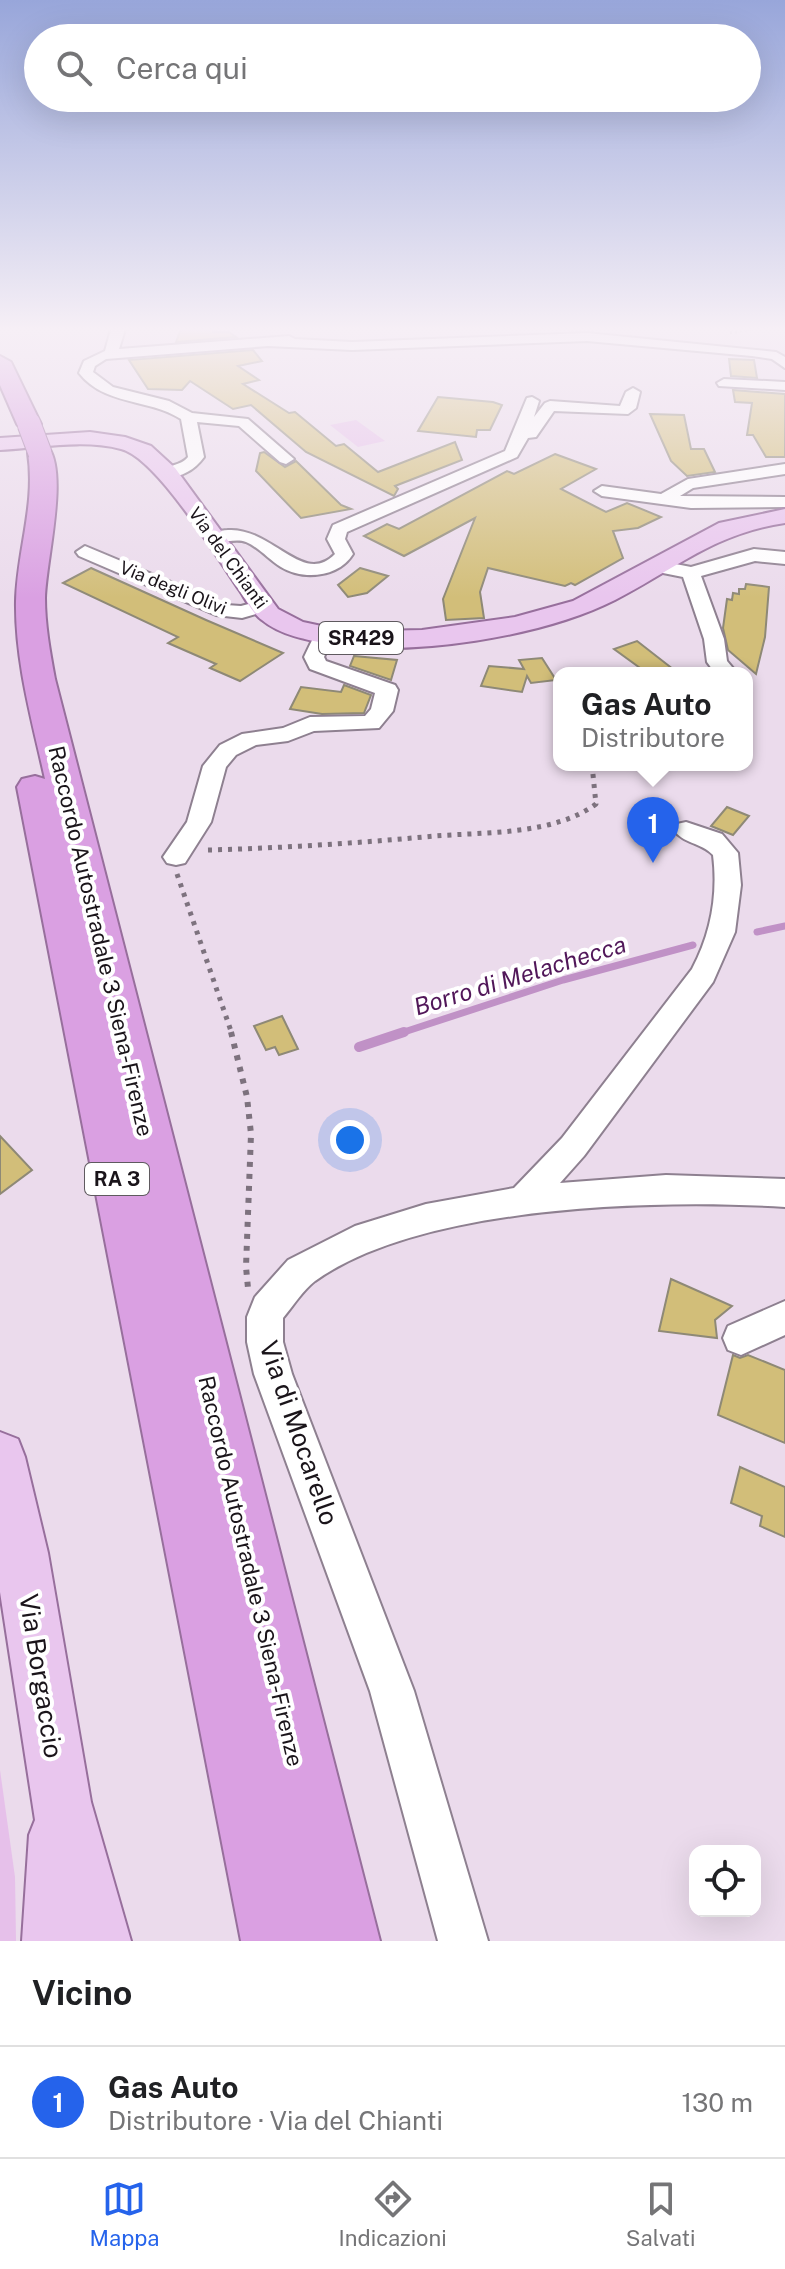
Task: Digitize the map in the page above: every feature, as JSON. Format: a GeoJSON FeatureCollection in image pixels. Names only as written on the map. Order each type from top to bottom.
{"type":"FeatureCollection","features":[{"type":"Feature","properties":{"kind":"highway","name":"Raccordo Autostradale 3 Siena-Firenze"},"geometry":{"type":"LineString","coordinates":[[8,417],[20,442]]}},
{"type":"Feature","properties":{"kind":"highway","name":"Raccordo Autostradale 3 Siena-Firenze"},"geometry":{"type":"LineString","coordinates":[[14,417],[20,442],[22,503],[8,599],[8,645],[15,684],[290,1904],[342,1941]]}},
{"type":"Feature","properties":{"kind":"main road","name":"Via del Chianti"},"geometry":{"type":"LineString","coordinates":[[20,442],[68,437],[113,440],[144,450],[167,473],[263,606],[284,625],[323,636],[409,637],[528,622],[594,601],[720,529],[746,521],[785,516]]}},
{"type":"Feature","properties":{"kind":"main road","name":"Via Borgaccio"},"geometry":{"type":"LineString","coordinates":[[0,1457],[21,1553],[61,1802],[99,1941]]}},
{"type":"Feature","properties":{"kind":"main road","name":"Via Borgaccio"},"geometry":{"type":"LineString","coordinates":[[54,1941],[61,1802]]}},
{"type":"Feature","properties":{"kind":"street"},"geometry":{"type":"LineString","coordinates":[[167,473],[188,467],[196,457],[188,417],[243,422],[286,459]]}},
{"type":"Feature","properties":{"kind":"street"},"geometry":{"type":"LineString","coordinates":[[518,445],[527,417]]}},
{"type":"Feature","properties":{"kind":"street"},"geometry":{"type":"LineString","coordinates":[[214,537],[247,536],[258,541],[287,565],[307,569],[327,567],[343,557],[335,536],[339,529],[503,458],[535,429],[543,417]]}},
{"type":"Feature","properties":{"kind":"street"},"geometry":{"type":"LineString","coordinates":[[666,498],[688,484],[785,469]]}},
{"type":"Feature","properties":{"kind":"street"},"geometry":{"type":"LineString","coordinates":[[602,491],[691,503],[785,502]]}},
{"type":"Feature","properties":{"kind":"street","name":"Via degli Olivi"},"geometry":{"type":"LineString","coordinates":[[85,552],[223,611],[242,612],[263,606]]}},
{"type":"Feature","properties":{"kind":"street"},"geometry":{"type":"LineString","coordinates":[[655,566],[691,573],[754,555],[785,558]]}},
{"type":"Feature","properties":{"kind":"street"},"geometry":{"type":"LineString","coordinates":[[691,573],[721,667]]}},
{"type":"Feature","properties":{"kind":"street"},"geometry":{"type":"LineString","coordinates":[[176,857],[199,822],[218,760],[234,746],[257,737],[288,734],[310,724],[368,724],[378,718],[388,696],[387,690],[339,676],[317,665],[314,657],[323,636]]}},
{"type":"Feature","properties":{"kind":"street"},"geometry":{"type":"LineString","coordinates":[[522,1202],[594,1120],[703,975],[717,951],[725,919],[725,853],[713,840],[686,830]]}},
{"type":"Feature","properties":{"kind":"street","name":"Via di Mocarello"},"geometry":{"type":"LineString","coordinates":[[463,1941],[392,1691],[273,1374],[263,1339],[268,1308],[285,1286],[313,1264],[343,1247],[427,1217],[522,1202],[700,1190],[785,1193]]}},
{"type":"Feature","properties":{"kind":"street"},"geometry":{"type":"LineString","coordinates":[[741,1338],[785,1318]]}},
{"type":"Feature","properties":{"kind":"path"},"geometry":{"type":"LineString","coordinates":[[264,1321],[255,1308],[247,1281],[251,1134],[247,1097],[228,1019],[178,883],[176,857],[219,848],[310,847],[535,826],[580,816],[596,804],[593,771]]}},
{"type":"Feature","properties":{"kind":"shaded area"},"geometry":{"type":"Polygon","coordinates":[[[356,420],[385,441],[358,447],[330,425],[356,420]]]}},
{"type":"Feature","properties":{"kind":"shaded area"},"geometry":{"type":"Polygon","coordinates":[[[0,1770],[15,1877],[16,1941],[0,1941],[0,1770]]]}},
{"type":"Feature","properties":{"kind":"building"},"geometry":{"type":"Polygon","coordinates":[[[265,417],[301,417],[336,446],[344,444],[378,472],[455,442],[462,460],[395,486],[398,489],[394,496],[306,452],[265,417]]]}},
{"type":"Feature","properties":{"kind":"building"},"geometry":{"type":"Polygon","coordinates":[[[426,417],[496,417],[490,430],[477,430],[476,437],[418,431],[426,417]]]}},
{"type":"Feature","properties":{"kind":"building"},"geometry":{"type":"Polygon","coordinates":[[[651,417],[684,417],[691,449],[704,449],[715,472],[687,476],[671,461],[651,417]]]}},
{"type":"Feature","properties":{"kind":"building"},"geometry":{"type":"Polygon","coordinates":[[[750,417],[785,417],[785,457],[766,457],[753,435],[747,435],[750,417]]]}},
{"type":"Feature","properties":{"kind":"building"},"geometry":{"type":"Polygon","coordinates":[[[264,452],[285,467],[296,461],[341,505],[351,509],[301,518],[256,471],[260,453],[264,452]]]}},
{"type":"Feature","properties":{"kind":"building"},"geometry":{"type":"Polygon","coordinates":[[[555,454],[596,469],[561,489],[606,512],[627,503],[661,517],[638,528],[613,531],[623,558],[575,585],[565,586],[488,568],[480,592],[484,618],[446,620],[443,599],[475,518],[404,556],[364,536],[387,524],[399,529],[507,471],[514,474],[555,454]]]}},
{"type":"Feature","properties":{"kind":"building"},"geometry":{"type":"Polygon","coordinates":[[[91,568],[283,653],[240,681],[210,668],[216,664],[168,643],[178,637],[63,583],[91,568]]]}},
{"type":"Feature","properties":{"kind":"building"},"geometry":{"type":"Polygon","coordinates":[[[360,568],[388,576],[367,593],[348,597],[338,585],[360,568]]]}},
{"type":"Feature","properties":{"kind":"building"},"geometry":{"type":"Polygon","coordinates":[[[746,584],[769,587],[765,637],[756,674],[753,667],[748,667],[728,650],[723,628],[727,599],[732,600],[733,593],[739,594],[739,589],[745,589],[746,584]]]}},
{"type":"Feature","properties":{"kind":"building"},"geometry":{"type":"Polygon","coordinates":[[[637,641],[670,667],[639,667],[614,649],[637,641]]]}},
{"type":"Feature","properties":{"kind":"building"},"geometry":{"type":"Polygon","coordinates":[[[354,656],[397,660],[391,680],[350,666],[354,656]]]}},
{"type":"Feature","properties":{"kind":"building"},"geometry":{"type":"Polygon","coordinates":[[[542,658],[553,680],[531,683],[527,676],[522,692],[481,686],[489,666],[524,669],[519,660],[542,658]]]}},
{"type":"Feature","properties":{"kind":"building"},"geometry":{"type":"Polygon","coordinates":[[[344,685],[371,695],[364,713],[322,714],[290,709],[301,687],[341,692],[344,685]]]}},
{"type":"Feature","properties":{"kind":"building"},"geometry":{"type":"Polygon","coordinates":[[[727,807],[749,816],[733,835],[711,826],[727,807]]]}},
{"type":"Feature","properties":{"kind":"building"},"geometry":{"type":"Polygon","coordinates":[[[282,1016],[298,1049],[279,1055],[275,1047],[266,1050],[254,1026],[282,1016]]]}},
{"type":"Feature","properties":{"kind":"building"},"geometry":{"type":"Polygon","coordinates":[[[0,1136],[32,1170],[0,1194],[0,1136]]]}},
{"type":"Feature","properties":{"kind":"building"},"geometry":{"type":"Polygon","coordinates":[[[671,1279],[732,1306],[715,1320],[717,1338],[659,1331],[671,1279]]]}},
{"type":"Feature","properties":{"kind":"building"},"geometry":{"type":"Polygon","coordinates":[[[733,1355],[740,1358],[748,1355],[785,1370],[785,1443],[718,1415],[733,1355]]]}},
{"type":"Feature","properties":{"kind":"building"},"geometry":{"type":"Polygon","coordinates":[[[740,1467],[785,1487],[785,1537],[760,1526],[762,1516],[731,1503],[740,1467]]]}},
{"type":"Feature","properties":{"kind":"waterway","name":"Borro di Melachecca"},"geometry":{"type":"LineString","coordinates":[[757,932],[785,926]]}},
{"type":"Feature","properties":{"kind":"waterway","name":"Borro di Melachecca"},"geometry":{"type":"LineString","coordinates":[[398,1034],[563,980],[693,945]]}},
{"type":"Feature","properties":{"kind":"waterway","name":"Borro di Melachecca"},"geometry":{"type":"LineString","coordinates":[[398,1034],[404,1032]]}},
{"type":"Feature","properties":{"kind":"waterway","name":"Borro di Melachecca"},"geometry":{"type":"LineString","coordinates":[[359,1047],[398,1034]]}},
{"type":"Feature","properties":{"kind":"place","name":"Gas Auto"},"geometry":{"type":"Point","coordinates":[653,863]}}]}
